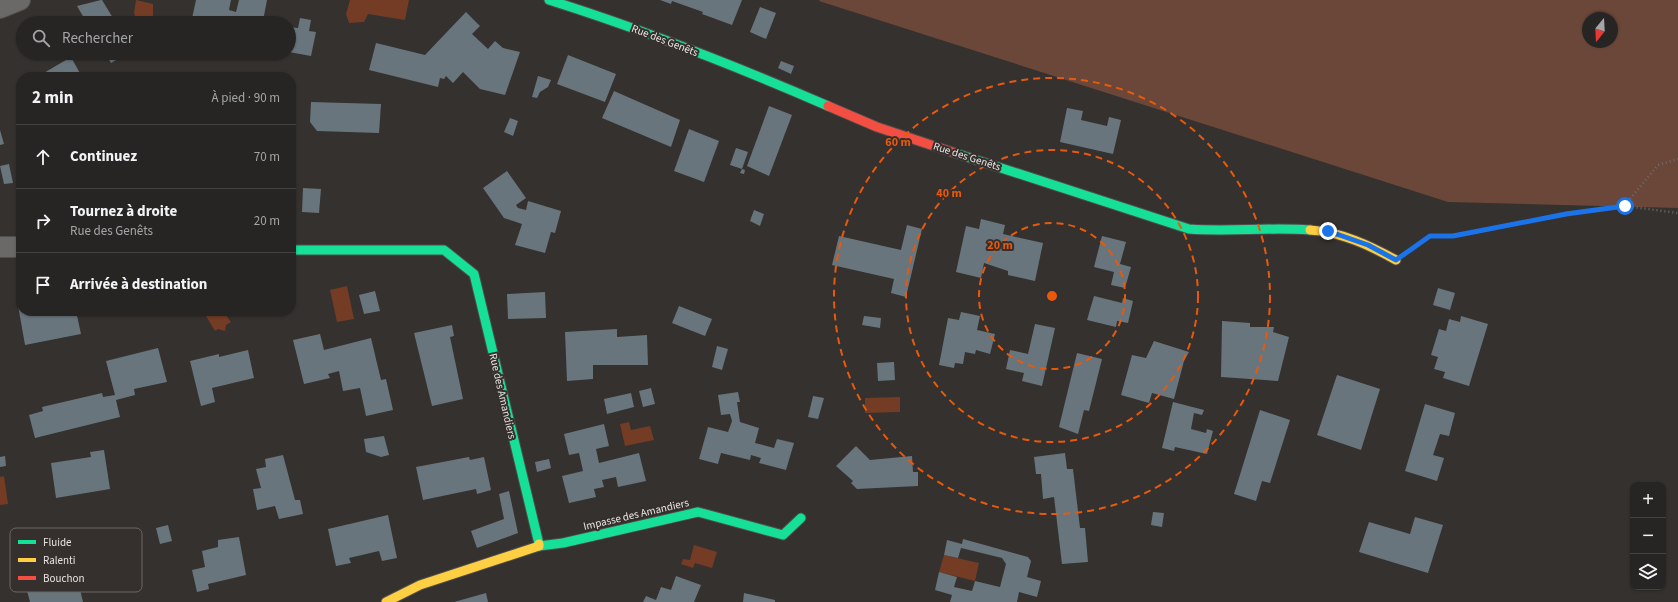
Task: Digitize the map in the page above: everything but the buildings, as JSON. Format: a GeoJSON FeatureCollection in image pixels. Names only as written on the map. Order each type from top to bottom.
{"type":"FeatureCollection","features":[{"type":"Feature","properties":{"kind":"street"},"geometry":{"type":"LineString","coordinates":[[0,8],[20,0]]}},
{"type":"Feature","properties":{"kind":"street","name":"Rue des Genêts"},"geometry":{"type":"LineString","coordinates":[[549,0],[627,25],[750,72],[877,127],[1189,229],[1221,231],[1283,228],[1328,231],[1368,245],[1396,260]]}},
{"type":"Feature","properties":{"kind":"street"},"geometry":{"type":"LineString","coordinates":[[0,247],[16,247]]}},
{"type":"Feature","properties":{"kind":"street","name":"Rue des Amandiers"},"geometry":{"type":"LineString","coordinates":[[296,250],[444,250],[474,274],[539,546]]}},
{"type":"Feature","properties":{"kind":"street","name":"Impasse des Amandiers"},"geometry":{"type":"LineString","coordinates":[[539,546],[563,543],[698,512],[783,535],[801,518]]}},
{"type":"Feature","properties":{"kind":"street"},"geometry":{"type":"LineString","coordinates":[[386,602],[420,585],[539,546]]}},
{"type":"Feature","properties":{"kind":"path"},"geometry":{"type":"LineString","coordinates":[[1625,206],[1658,165],[1678,159]]}},
{"type":"Feature","properties":{"kind":"path"},"geometry":{"type":"LineString","coordinates":[[1396,260],[1430,236],[1453,236],[1566,214],[1625,206],[1678,212]]}},
{"type":"Feature","properties":{"kind":"shaded area"},"geometry":{"type":"Polygon","coordinates":[[[136,0],[153,4],[153,16],[135,16],[136,0]]]}},
{"type":"Feature","properties":{"kind":"shaded area"},"geometry":{"type":"Polygon","coordinates":[[[350,0],[409,0],[405,20],[368,14],[364,22],[349,23],[346,14],[350,0]]]}},
{"type":"Feature","properties":{"kind":"shaded area"},"geometry":{"type":"Polygon","coordinates":[[[1678,0],[1678,208],[1448,202],[819,1],[1678,0]]]}},
{"type":"Feature","properties":{"kind":"shaded area"},"geometry":{"type":"Polygon","coordinates":[[[347,286],[354,319],[337,322],[330,290],[347,286]]]}},
{"type":"Feature","properties":{"kind":"shaded area"},"geometry":{"type":"Polygon","coordinates":[[[206,316],[227,316],[231,322],[226,325],[225,331],[218,329],[215,331],[206,316]]]}},
{"type":"Feature","properties":{"kind":"shaded area"},"geometry":{"type":"Polygon","coordinates":[[[900,397],[900,412],[865,413],[865,398],[900,397]]]}},
{"type":"Feature","properties":{"kind":"shaded area"},"geometry":{"type":"Polygon","coordinates":[[[629,422],[631,430],[650,426],[654,440],[625,446],[620,424],[629,422]]]}},
{"type":"Feature","properties":{"kind":"shaded area"},"geometry":{"type":"Polygon","coordinates":[[[4,476],[8,504],[0,505],[0,477],[4,476]]]}},
{"type":"Feature","properties":{"kind":"shaded area"},"geometry":{"type":"Polygon","coordinates":[[[694,545],[717,552],[712,568],[695,563],[693,568],[681,564],[683,559],[690,560],[694,545]]]}},
{"type":"Feature","properties":{"kind":"shaded area"},"geometry":{"type":"Polygon","coordinates":[[[944,555],[979,563],[975,581],[939,572],[944,555]]]}},
{"type":"Feature","properties":{"kind":"traffic: fast"},"geometry":{"type":"LineString","coordinates":[[549,0],[690,49],[828,106]]}},
{"type":"Feature","properties":{"kind":"traffic: fast"},"geometry":{"type":"LineString","coordinates":[[955,153],[1189,229],[1310,230]]}},
{"type":"Feature","properties":{"kind":"traffic: fast"},"geometry":{"type":"LineString","coordinates":[[296,250],[444,250],[474,274],[539,544]]}},
{"type":"Feature","properties":{"kind":"traffic: fast"},"geometry":{"type":"LineString","coordinates":[[539,546],[563,543],[698,512],[783,535],[801,518]]}},
{"type":"Feature","properties":{"kind":"traffic: slow"},"geometry":{"type":"LineString","coordinates":[[1310,230],[1344,236],[1376,249],[1396,260]]}},
{"type":"Feature","properties":{"kind":"traffic: slow"},"geometry":{"type":"LineString","coordinates":[[386,602],[420,585],[539,546],[539,544]]}},
{"type":"Feature","properties":{"kind":"traffic: jam"},"geometry":{"type":"LineString","coordinates":[[828,106],[877,127],[955,153]]}},
{"type":"Feature","properties":{"kind":"route"},"geometry":{"type":"LineString","coordinates":[[1328,231],[1368,245],[1396,260],[1430,236],[1453,236],[1566,214],[1625,206]]}}]}
